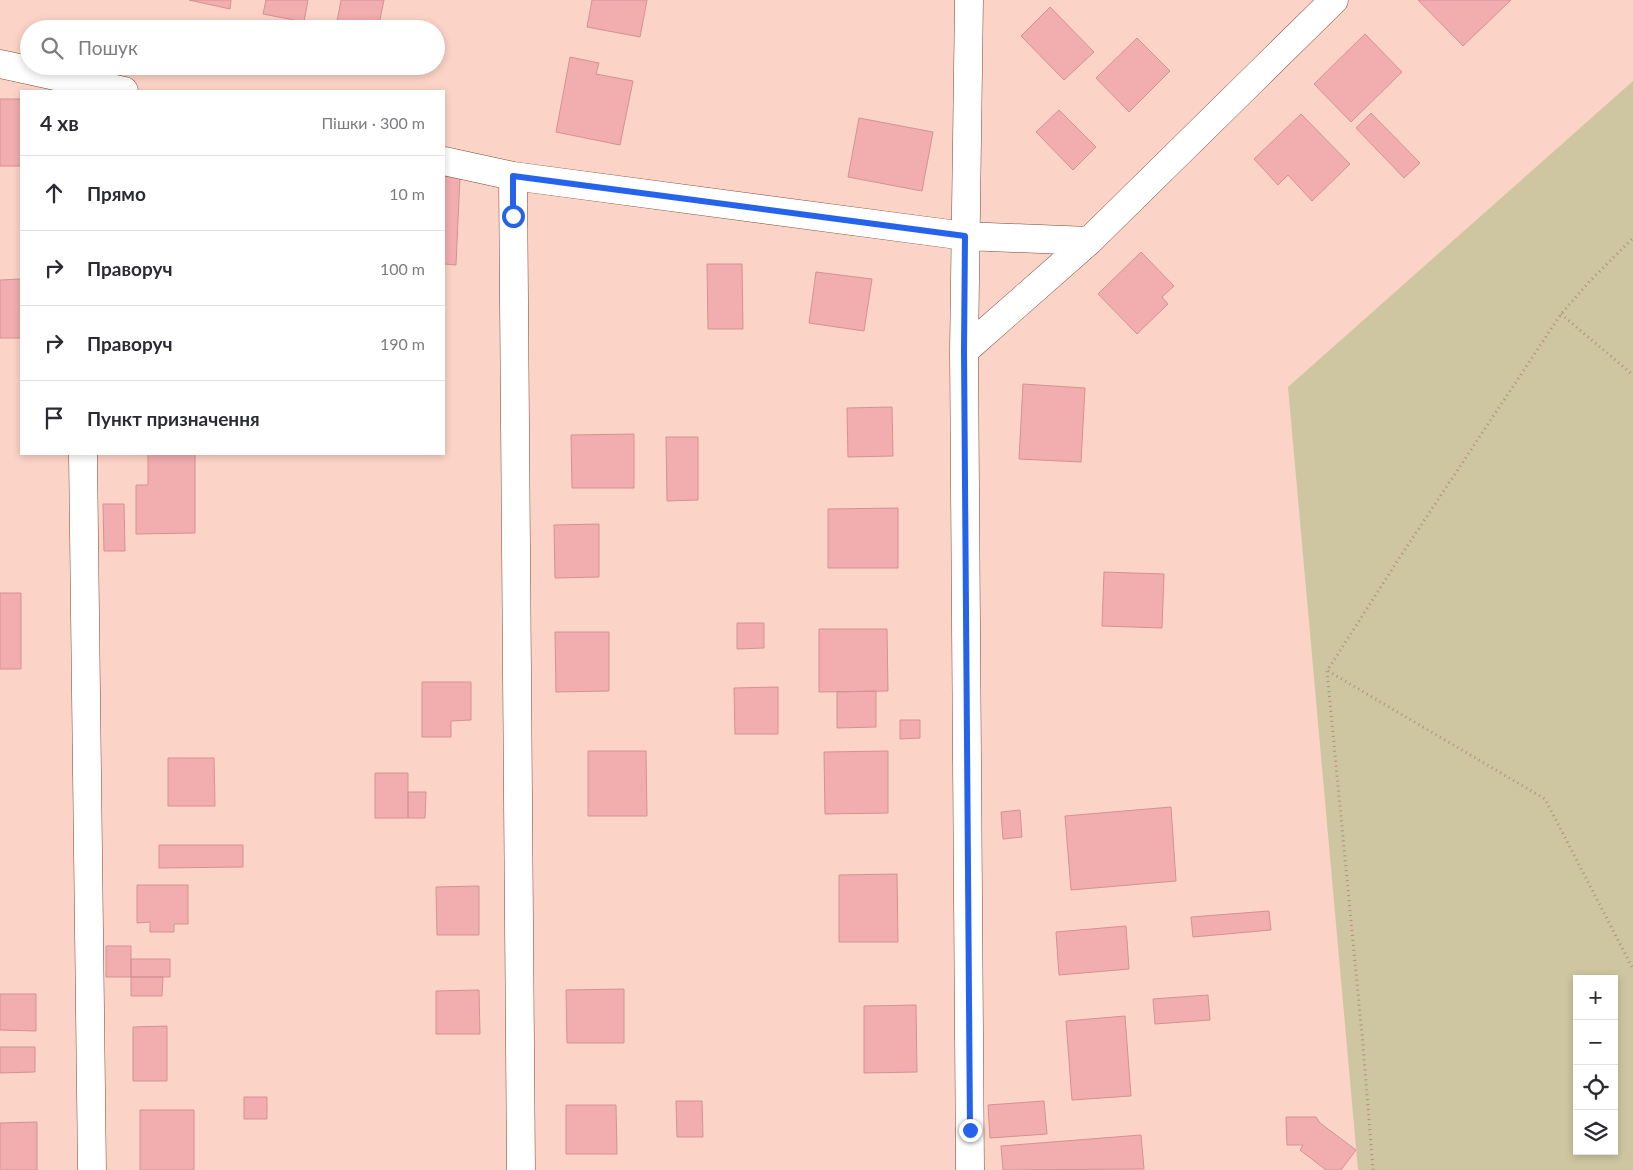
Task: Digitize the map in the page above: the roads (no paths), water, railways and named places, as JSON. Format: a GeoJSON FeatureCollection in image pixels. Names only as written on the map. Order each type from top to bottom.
{"type":"FeatureCollection","features":[{"type":"Feature","properties":{"kind":"street"},"geometry":{"type":"LineString","coordinates":[[969,0],[964,351],[970,1170]]}},
{"type":"Feature","properties":{"kind":"street"},"geometry":{"type":"LineString","coordinates":[[964,351],[1089,241],[1334,0]]}},
{"type":"Feature","properties":{"kind":"street"},"geometry":{"type":"LineString","coordinates":[[0,64],[20,69]]}},
{"type":"Feature","properties":{"kind":"street"},"geometry":{"type":"LineString","coordinates":[[47,75],[107,89]]}},
{"type":"Feature","properties":{"kind":"street"},"geometry":{"type":"LineString","coordinates":[[445,161],[513,176],[965,236],[1089,241]]}},
{"type":"Feature","properties":{"kind":"street"},"geometry":{"type":"LineString","coordinates":[[513,176],[521,1170]]}},
{"type":"Feature","properties":{"kind":"street"},"geometry":{"type":"LineString","coordinates":[[83,455],[92,1170]]}}]}
